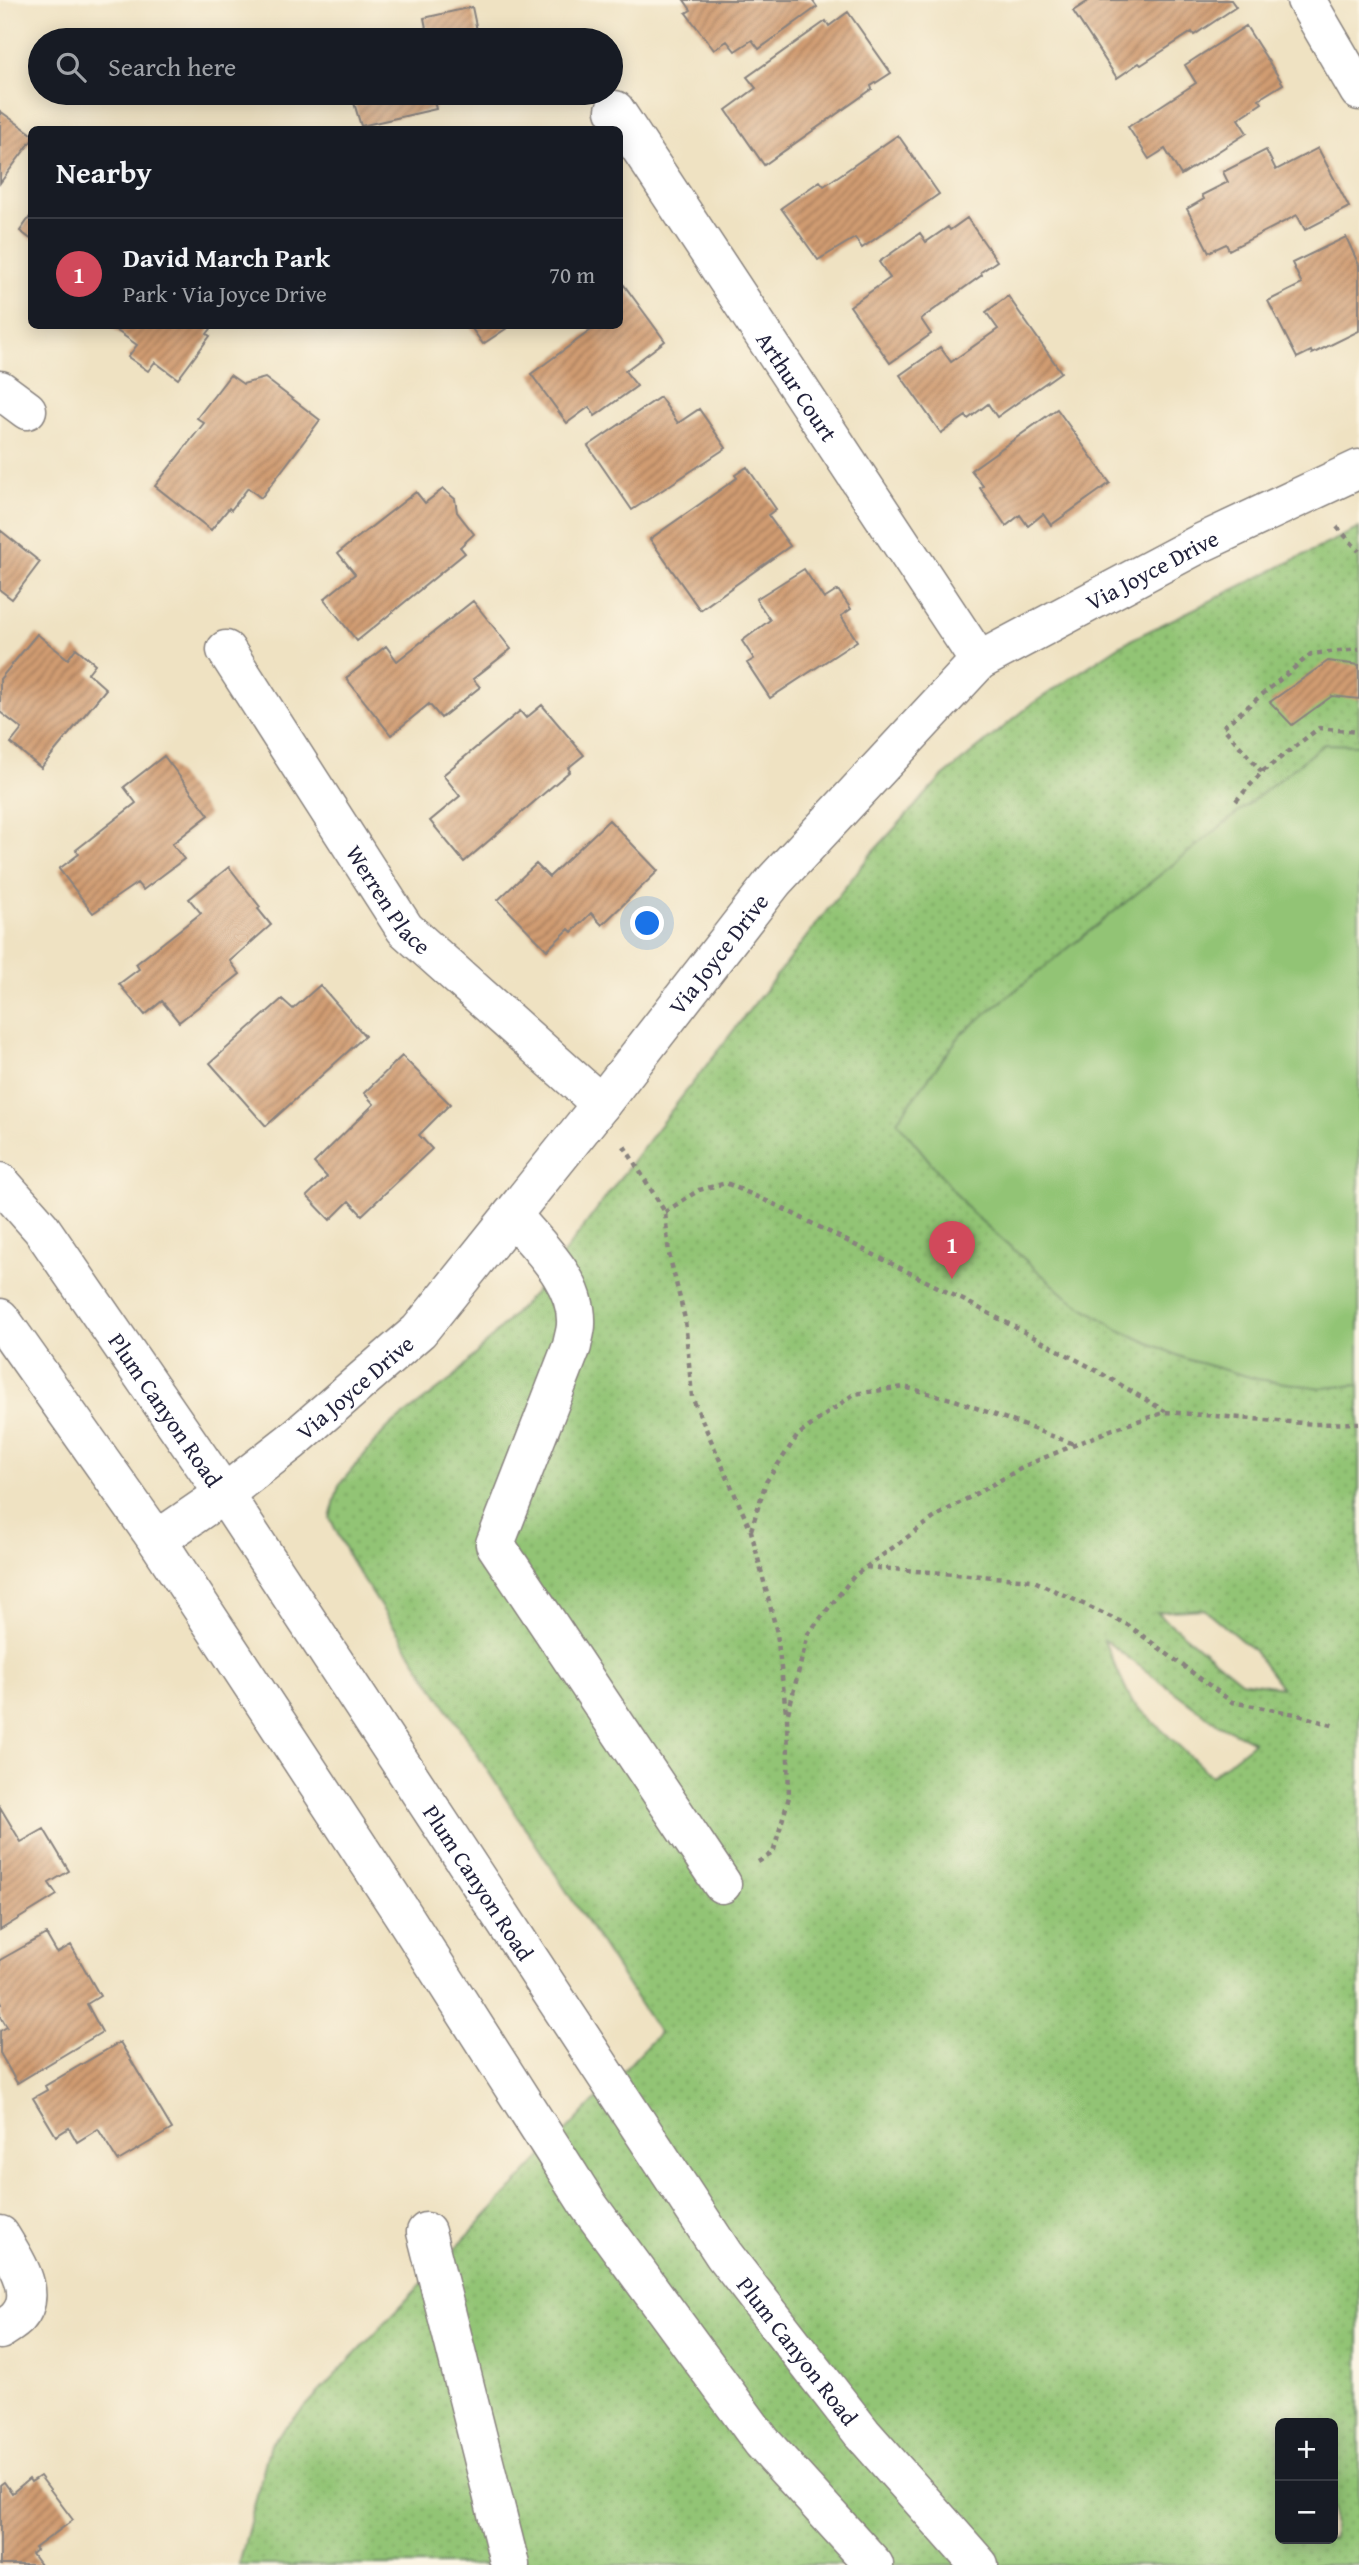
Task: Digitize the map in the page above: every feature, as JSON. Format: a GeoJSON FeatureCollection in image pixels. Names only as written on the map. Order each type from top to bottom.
{"type":"FeatureCollection","features":[{"type":"Feature","properties":{"kind":"main road"},"geometry":{"type":"LineString","coordinates":[[1306,0],[1359,91]]}},
{"type":"Feature","properties":{"kind":"main road","name":"Arthur Court"},"geometry":{"type":"LineString","coordinates":[[615,110],[979,661]]}},
{"type":"Feature","properties":{"kind":"main road","name":"Via Joyce Drive"},"geometry":{"type":"LineString","coordinates":[[157,1540],[225,1494],[292,1441],[419,1331],[601,1104],[774,881],[979,661],[1201,543],[1359,469]]}},
{"type":"Feature","properties":{"kind":"main road","name":"Werren Place"},"geometry":{"type":"LineString","coordinates":[[226,650],[405,929],[601,1104]]}},
{"type":"Feature","properties":{"kind":"main road","name":"Plum Canyon Road"},"geometry":{"type":"LineString","coordinates":[[0,1182],[41,1228],[225,1494],[724,2255],[862,2433],[979,2565]]}},
{"type":"Feature","properties":{"kind":"main road"},"geometry":{"type":"LineString","coordinates":[[512,1215],[555,1265],[573,1298],[576,1325],[572,1346],[495,1544],[722,1884]]}},
{"type":"Feature","properties":{"kind":"main road"},"geometry":{"type":"LineString","coordinates":[[0,1318],[157,1540],[402,1913],[589,2206],[762,2442],[874,2565]]}},
{"type":"Feature","properties":{"kind":"main road"},"geometry":{"type":"LineString","coordinates":[[426,2232],[510,2565]]}},
{"type":"Feature","properties":{"kind":"main road"},"geometry":{"type":"LineString","coordinates":[[0,2235],[18,2265],[28,2294],[19,2316],[0,2330]]}},
{"type":"Feature","properties":{"kind":"path"},"geometry":{"type":"LineString","coordinates":[[1262,772],[1223,727],[1311,654],[1359,649]]}},
{"type":"Feature","properties":{"kind":"path"},"geometry":{"type":"LineString","coordinates":[[1236,801],[1262,772],[1319,727],[1359,732]]}},
{"type":"Feature","properties":{"kind":"path"},"geometry":{"type":"LineString","coordinates":[[601,1104],[664,1212],[669,1254],[685,1319],[692,1397],[751,1531],[777,1633],[787,1717],[789,1797],[773,1853],[722,1884]]}},
{"type":"Feature","properties":{"kind":"path"},"geometry":{"type":"LineString","coordinates":[[664,1212],[699,1190],[726,1183],[778,1206],[975,1306],[1092,1368],[1166,1412]]}},
{"type":"Feature","properties":{"kind":"path"},"geometry":{"type":"LineString","coordinates":[[751,1531],[766,1482],[798,1435],[854,1394],[904,1387],[955,1400],[1076,1445]]}},
{"type":"Feature","properties":{"kind":"path"},"geometry":{"type":"LineString","coordinates":[[787,1717],[808,1634],[854,1576],[938,1515],[1029,1464],[1113,1429],[1166,1412],[1315,1424],[1359,1423]]}},
{"type":"Feature","properties":{"kind":"path"},"geometry":{"type":"LineString","coordinates":[[866,1567],[1032,1580],[1128,1625],[1232,1702],[1295,1714],[1335,1726]]}},
{"type":"Feature","properties":{"kind":"green space"},"geometry":{"type":"Polygon","coordinates":[[[1359,528],[1359,2565],[239,2565],[270,2444],[659,2033],[349,1558],[330,1518],[339,1485],[386,1429],[452,1379],[535,1292],[656,1130],[871,854],[940,779],[1032,704],[1122,644],[1359,528]],[[1204,1609],[1156,1612],[1241,1681],[1281,1687],[1253,1650],[1204,1609]],[[1103,1639],[1132,1702],[1211,1776],[1254,1742],[1219,1725],[1103,1639]]]}},
{"type":"Feature","properties":{"kind":"green space"},"geometry":{"type":"Polygon","coordinates":[[[1324,744],[1359,745],[1359,1385],[1321,1388],[1257,1379],[1186,1359],[1119,1330],[1066,1296],[970,1211],[897,1121],[962,1033],[1324,744]]]}},
{"type":"Feature","properties":{"kind":"building"},"geometry":{"type":"Polygon","coordinates":[[[684,0],[812,0],[817,7],[759,49],[752,40],[735,51],[727,41],[714,50],[686,13],[691,10],[684,0]]]}},
{"type":"Feature","properties":{"kind":"building"},"geometry":{"type":"Polygon","coordinates":[[[1090,0],[1231,0],[1236,7],[1194,35],[1192,32],[1117,78],[1073,11],[1090,0]]]}},
{"type":"Feature","properties":{"kind":"building"},"geometry":{"type":"Polygon","coordinates":[[[472,7],[476,28],[426,28],[424,18],[472,7]]]}},
{"type":"Feature","properties":{"kind":"building"},"geometry":{"type":"Polygon","coordinates":[[[848,12],[891,73],[764,165],[726,110],[756,88],[747,77],[826,21],[829,26],[848,12]]]}},
{"type":"Feature","properties":{"kind":"building"},"geometry":{"type":"Polygon","coordinates":[[[1246,26],[1283,84],[1259,99],[1262,103],[1238,119],[1247,133],[1181,175],[1165,149],[1149,159],[1128,127],[1196,83],[1185,65],[1246,26]]]}},
{"type":"Feature","properties":{"kind":"building"},"geometry":{"type":"Polygon","coordinates":[[[355,105],[435,105],[436,109],[361,126],[355,105]]]}},
{"type":"Feature","properties":{"kind":"building"},"geometry":{"type":"Polygon","coordinates":[[[0,111],[28,131],[28,145],[0,183],[0,111]]]}},
{"type":"Feature","properties":{"kind":"building"},"geometry":{"type":"Polygon","coordinates":[[[898,135],[939,194],[862,248],[855,238],[818,260],[781,208],[820,181],[824,186],[898,135]]]}},
{"type":"Feature","properties":{"kind":"building"},"geometry":{"type":"Polygon","coordinates":[[[1318,148],[1349,207],[1305,230],[1297,215],[1229,250],[1226,244],[1209,252],[1187,209],[1204,199],[1202,195],[1228,182],[1223,172],[1266,150],[1276,170],[1318,148]]]}},
{"type":"Feature","properties":{"kind":"building"},"geometry":{"type":"Polygon","coordinates":[[[967,218],[997,261],[921,319],[931,334],[890,363],[850,306],[890,278],[879,262],[920,233],[926,242],[967,218]]]}},
{"type":"Feature","properties":{"kind":"building"},"geometry":{"type":"Polygon","coordinates":[[[28,220],[28,237],[20,231],[28,220]]]}},
{"type":"Feature","properties":{"kind":"building"},"geometry":{"type":"Polygon","coordinates":[[[1346,237],[1359,265],[1359,331],[1312,354],[1311,351],[1297,358],[1268,301],[1302,284],[1292,263],[1346,237]]]}},
{"type":"Feature","properties":{"kind":"building"},"geometry":{"type":"Polygon","coordinates":[[[623,286],[665,341],[625,371],[637,386],[595,416],[589,407],[567,423],[531,374],[593,329],[623,329],[623,286]]]}},
{"type":"Feature","properties":{"kind":"building"},"geometry":{"type":"Polygon","coordinates":[[[1008,296],[1061,372],[997,417],[988,404],[968,419],[966,416],[941,433],[900,375],[940,347],[951,362],[998,329],[986,312],[1008,296]]]}},
{"type":"Feature","properties":{"kind":"building"},"geometry":{"type":"Polygon","coordinates":[[[114,329],[211,329],[207,334],[210,336],[178,379],[155,362],[148,371],[128,357],[137,345],[114,329]]]}},
{"type":"Feature","properties":{"kind":"building"},"geometry":{"type":"Polygon","coordinates":[[[472,329],[506,329],[483,344],[472,329]]]}},
{"type":"Feature","properties":{"kind":"building"},"geometry":{"type":"Polygon","coordinates":[[[230,375],[243,384],[265,378],[320,420],[261,498],[248,488],[211,530],[155,486],[204,423],[197,418],[230,375]]]}},
{"type":"Feature","properties":{"kind":"building"},"geometry":{"type":"Polygon","coordinates":[[[660,397],[678,423],[699,409],[726,448],[632,510],[588,446],[660,397]]]}},
{"type":"Feature","properties":{"kind":"building"},"geometry":{"type":"Polygon","coordinates":[[[1057,409],[1110,483],[1051,525],[1043,514],[1028,526],[1020,515],[1006,526],[971,470],[1057,409]]]}},
{"type":"Feature","properties":{"kind":"building"},"geometry":{"type":"Polygon","coordinates":[[[747,467],[776,509],[768,515],[790,546],[700,610],[650,539],[737,478],[735,475],[747,467]]]}},
{"type":"Feature","properties":{"kind":"building"},"geometry":{"type":"Polygon","coordinates":[[[443,489],[455,499],[457,512],[474,534],[460,547],[465,553],[357,641],[324,599],[355,574],[338,553],[416,492],[425,503],[443,489]]]}},
{"type":"Feature","properties":{"kind":"building"},"geometry":{"type":"Polygon","coordinates":[[[0,530],[40,562],[12,599],[0,590],[0,530]]]}},
{"type":"Feature","properties":{"kind":"building"},"geometry":{"type":"Polygon","coordinates":[[[804,569],[824,599],[838,590],[851,609],[841,616],[857,641],[770,698],[747,663],[754,659],[742,641],[770,620],[756,599],[804,569]]]}},
{"type":"Feature","properties":{"kind":"building"},"geometry":{"type":"Polygon","coordinates":[[[473,601],[511,649],[473,679],[480,687],[441,718],[429,704],[391,735],[346,678],[386,646],[397,661],[473,601]]]}},
{"type":"Feature","properties":{"kind":"building"},"geometry":{"type":"Polygon","coordinates":[[[37,634],[68,659],[76,648],[95,664],[88,673],[106,689],[41,768],[11,743],[22,729],[0,712],[0,679],[37,634]]]}},
{"type":"Feature","properties":{"kind":"building"},"geometry":{"type":"Polygon","coordinates":[[[1328,661],[1359,665],[1359,699],[1332,696],[1292,725],[1270,702],[1328,661]]]}},
{"type":"Feature","properties":{"kind":"building"},"geometry":{"type":"Polygon","coordinates":[[[542,705],[584,755],[568,768],[570,771],[464,862],[430,821],[460,796],[443,775],[520,711],[526,718],[542,705]]]}},
{"type":"Feature","properties":{"kind":"building"},"geometry":{"type":"Polygon","coordinates":[[[164,756],[209,815],[172,844],[184,859],[143,890],[137,883],[93,913],[59,869],[79,854],[76,850],[136,803],[124,787],[164,756]]]}},
{"type":"Feature","properties":{"kind":"building"},"geometry":{"type":"Polygon","coordinates":[[[609,820],[658,871],[602,925],[591,913],[572,932],[569,929],[547,950],[498,900],[536,864],[549,877],[609,820]]]}},
{"type":"Feature","properties":{"kind":"building"},"geometry":{"type":"Polygon","coordinates":[[[229,867],[271,925],[230,961],[240,974],[179,1022],[162,1001],[145,1015],[119,984],[139,969],[136,964],[201,913],[189,899],[229,867]]]}},
{"type":"Feature","properties":{"kind":"building"},"geometry":{"type":"Polygon","coordinates":[[[320,985],[365,1036],[266,1126],[210,1063],[282,999],[293,1009],[320,985]]]}},
{"type":"Feature","properties":{"kind":"building"},"geometry":{"type":"Polygon","coordinates":[[[402,1056],[450,1104],[419,1135],[432,1149],[362,1215],[349,1201],[330,1220],[307,1196],[327,1177],[314,1163],[374,1104],[364,1093],[402,1056]]]}},
{"type":"Feature","properties":{"kind":"building"},"geometry":{"type":"Polygon","coordinates":[[[0,1807],[21,1842],[44,1829],[69,1871],[49,1883],[57,1895],[0,1930],[0,1807]]]}},
{"type":"Feature","properties":{"kind":"building"},"geometry":{"type":"Polygon","coordinates":[[[46,1934],[57,1953],[71,1945],[100,1996],[87,2004],[102,2032],[17,2083],[0,2053],[0,2031],[7,2027],[0,2015],[0,1960],[46,1934]]]}},
{"type":"Feature","properties":{"kind":"building"},"geometry":{"type":"Polygon","coordinates":[[[120,2042],[172,2129],[118,2161],[98,2129],[77,2142],[69,2128],[56,2136],[33,2098],[47,2090],[45,2086],[120,2042]]]}},
{"type":"Feature","properties":{"kind":"building"},"geometry":{"type":"Polygon","coordinates":[[[40,2476],[73,2520],[35,2548],[37,2550],[32,2554],[40,2565],[0,2565],[0,2485],[4,2482],[12,2493],[29,2479],[31,2482],[40,2476]]]}},
{"type":"Feature","properties":{"kind":"place","name":"David March Park"},"geometry":{"type":"Point","coordinates":[952,1279]}}]}
